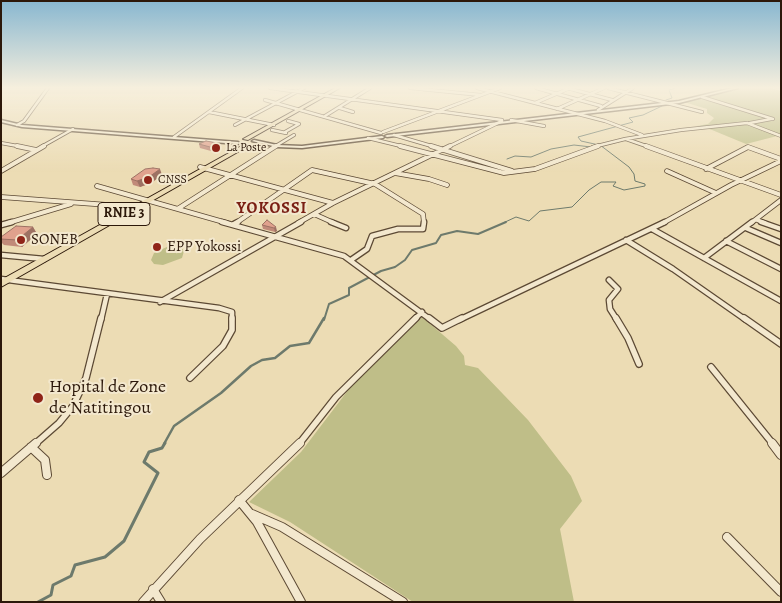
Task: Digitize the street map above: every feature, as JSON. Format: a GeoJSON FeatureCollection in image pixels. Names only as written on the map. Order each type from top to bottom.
{"type":"FeatureCollection","features":[{"type":"Feature","properties":{"kind":"highway","name":"RNIE 3"},"geometry":{"type":"LineString","coordinates":[[273,128],[293,116]]}},
{"type":"Feature","properties":{"kind":"highway","name":"RNIE 3"},"geometry":{"type":"LineString","coordinates":[[3,280],[44,259],[145,199],[295,116]]}},
{"type":"Feature","properties":{"kind":"highway","name":"RNIE 3"},"geometry":{"type":"LineString","coordinates":[[3,280],[34,258],[131,207]]}},
{"type":"Feature","properties":{"kind":"street"},"geometry":{"type":"LineString","coordinates":[[17,125],[28,116]]}},
{"type":"Feature","properties":{"kind":"street"},"geometry":{"type":"LineString","coordinates":[[174,137],[203,116]]}},
{"type":"Feature","properties":{"kind":"street"},"geometry":{"type":"LineString","coordinates":[[180,208],[294,135],[246,119],[231,116]]}},
{"type":"Feature","properties":{"kind":"street"},"geometry":{"type":"LineString","coordinates":[[235,125],[252,116]]}},
{"type":"Feature","properties":{"kind":"street"},"geometry":{"type":"LineString","coordinates":[[325,116],[382,134],[394,135],[545,116]]}},
{"type":"Feature","properties":{"kind":"street"},"geometry":{"type":"LineString","coordinates":[[1,121],[17,125],[277,146],[310,146],[366,139],[426,116]]}},
{"type":"Feature","properties":{"kind":"street"},"geometry":{"type":"LineString","coordinates":[[472,116],[503,121]]}},
{"type":"Feature","properties":{"kind":"street"},"geometry":{"type":"LineString","coordinates":[[584,116],[615,124],[644,135]]}},
{"type":"Feature","properties":{"kind":"street"},"geometry":{"type":"LineString","coordinates":[[366,139],[499,172],[515,172],[541,167],[591,148],[644,135],[773,119],[764,116]]}},
{"type":"Feature","properties":{"kind":"street"},"geometry":{"type":"LineString","coordinates":[[511,120],[544,126]]}},
{"type":"Feature","properties":{"kind":"street"},"geometry":{"type":"LineString","coordinates":[[285,132],[299,124],[288,121]]}},
{"type":"Feature","properties":{"kind":"street"},"geometry":{"type":"LineString","coordinates":[[160,302],[333,203],[503,121]]}},
{"type":"Feature","properties":{"kind":"street"},"geometry":{"type":"LineString","coordinates":[[747,123],[781,136]]}},
{"type":"Feature","properties":{"kind":"street"},"geometry":{"type":"LineString","coordinates":[[1,171],[73,129]]}},
{"type":"Feature","properties":{"kind":"street"},"geometry":{"type":"LineString","coordinates":[[394,135],[515,172]]}},
{"type":"Feature","properties":{"kind":"street"},"geometry":{"type":"LineString","coordinates":[[625,139],[781,195]]}},
{"type":"Feature","properties":{"kind":"street"},"geometry":{"type":"LineString","coordinates":[[1,145],[6,144],[36,150]]}},
{"type":"Feature","properties":{"kind":"street"},"geometry":{"type":"LineString","coordinates":[[706,169],[748,147],[781,160]]}},
{"type":"Feature","properties":{"kind":"street"},"geometry":{"type":"LineString","coordinates":[[97,186],[277,236],[351,260],[442,328],[652,229],[740,180],[781,160]]}},
{"type":"Feature","properties":{"kind":"street"},"geometry":{"type":"LineString","coordinates":[[203,167],[333,203]]}},
{"type":"Feature","properties":{"kind":"street"},"geometry":{"type":"LineString","coordinates":[[234,224],[312,170],[375,184],[422,212],[425,219],[424,228],[398,229],[372,236],[367,249],[351,260]]}},
{"type":"Feature","properties":{"kind":"street"},"geometry":{"type":"LineString","coordinates":[[667,171],[716,193]]}},
{"type":"Feature","properties":{"kind":"street"},"geometry":{"type":"LineString","coordinates":[[394,173],[429,179],[447,185]]}},
{"type":"Feature","properties":{"kind":"street"},"geometry":{"type":"LineString","coordinates":[[1,197],[131,207]]}},
{"type":"Feature","properties":{"kind":"street"},"geometry":{"type":"LineString","coordinates":[[704,258],[758,220],[781,200]]}},
{"type":"Feature","properties":{"kind":"street"},"geometry":{"type":"LineString","coordinates":[[1,225],[74,203]]}},
{"type":"Feature","properties":{"kind":"street"},"geometry":{"type":"LineString","coordinates":[[314,214],[346,228]]}},
{"type":"Feature","properties":{"kind":"street"},"geometry":{"type":"LineString","coordinates":[[758,220],[781,229]]}},
{"type":"Feature","properties":{"kind":"street"},"geometry":{"type":"LineString","coordinates":[[746,228],[781,243]]}},
{"type":"Feature","properties":{"kind":"street"},"geometry":{"type":"LineString","coordinates":[[652,229],[781,302]]}},
{"type":"Feature","properties":{"kind":"street"},"geometry":{"type":"LineString","coordinates":[[626,240],[674,268],[781,344]]}},
{"type":"Feature","properties":{"kind":"street"},"geometry":{"type":"LineString","coordinates":[[726,241],[781,269]]}},
{"type":"Feature","properties":{"kind":"street"},"geometry":{"type":"LineString","coordinates":[[1,255],[44,259]]}},
{"type":"Feature","properties":{"kind":"street"},"geometry":{"type":"LineString","coordinates":[[3,280],[160,302],[219,308],[232,312],[232,330],[223,346],[201,365],[190,378]]}},
{"type":"Feature","properties":{"kind":"street"},"geometry":{"type":"LineString","coordinates":[[609,280],[618,289],[609,300],[610,309],[628,338],[639,364]]}},
{"type":"Feature","properties":{"kind":"street"},"geometry":{"type":"LineString","coordinates":[[1,473],[69,412],[83,387],[107,294]]}},
{"type":"Feature","properties":{"kind":"street"},"geometry":{"type":"LineString","coordinates":[[143,602],[153,589],[239,500],[300,443],[336,397],[422,312]]}},
{"type":"Feature","properties":{"kind":"street"},"geometry":{"type":"LineString","coordinates":[[711,367],[741,402],[781,455]]}},
{"type":"Feature","properties":{"kind":"street"},"geometry":{"type":"LineString","coordinates":[[31,446],[45,460],[47,475]]}},
{"type":"Feature","properties":{"kind":"street"},"geometry":{"type":"LineString","coordinates":[[239,500],[252,514],[301,602]]}},
{"type":"Feature","properties":{"kind":"street"},"geometry":{"type":"LineString","coordinates":[[252,514],[282,527],[403,602]]}},
{"type":"Feature","properties":{"kind":"street"},"geometry":{"type":"LineString","coordinates":[[727,537],[781,592]]}},
{"type":"Feature","properties":{"kind":"street"},"geometry":{"type":"LineString","coordinates":[[153,589],[161,602]]}},
{"type":"Feature","properties":{"kind":"shaded area"},"geometry":{"type":"Polygon","coordinates":[[[711,116],[781,116],[781,135],[746,144],[697,126],[708,124],[714,118],[711,116]]]}},
{"type":"Feature","properties":{"kind":"shaded area"},"geometry":{"type":"Polygon","coordinates":[[[169,246],[182,248],[184,251],[182,258],[163,265],[154,264],[151,260],[154,253],[169,246]]]}},
{"type":"Feature","properties":{"kind":"shaded area"},"geometry":{"type":"Polygon","coordinates":[[[422,317],[456,346],[464,356],[465,365],[478,368],[528,420],[571,476],[582,501],[560,529],[574,602],[413,602],[290,522],[249,502],[301,452],[349,389],[422,317]]]}},
{"type":"Feature","properties":{"kind":"building"},"geometry":{"type":"Polygon","coordinates":[[[206,141],[217,143],[210,147],[199,144],[206,141]]]}},
{"type":"Feature","properties":{"kind":"building"},"geometry":{"type":"Polygon","coordinates":[[[145,169],[160,169],[149,177],[137,181],[131,179],[145,169]]]}},
{"type":"Feature","properties":{"kind":"building"},"geometry":{"type":"Polygon","coordinates":[[[267,220],[276,227],[262,225],[267,220]]]}},
{"type":"Feature","properties":{"kind":"building"},"geometry":{"type":"Polygon","coordinates":[[[16,226],[33,227],[17,240],[1,239],[1,237],[16,226]]]}},
{"type":"Feature","properties":{"kind":"waterway"},"geometry":{"type":"LineString","coordinates":[[599,145],[581,141],[578,137],[633,122],[629,118],[638,116]]}},
{"type":"Feature","properties":{"kind":"waterway"},"geometry":{"type":"LineString","coordinates":[[507,159],[515,156],[531,157],[551,149],[574,145],[591,147]]}},
{"type":"Feature","properties":{"kind":"waterway"},"geometry":{"type":"LineString","coordinates":[[503,223],[516,217],[529,221],[540,211],[572,207],[589,190],[601,182],[616,182],[613,186],[624,190],[645,186],[645,184],[635,181],[634,174],[629,167],[600,145]]}},
{"type":"Feature","properties":{"kind":"waterway"},"geometry":{"type":"LineString","coordinates":[[324,320],[329,304],[349,295],[349,288],[381,271],[395,267],[405,260],[412,250],[436,243],[441,235],[457,231],[478,234],[506,222]]}},
{"type":"Feature","properties":{"kind":"waterway"},"geometry":{"type":"LineString","coordinates":[[164,444],[174,426],[221,393],[251,366],[262,360],[275,358],[290,346],[309,343],[324,318]]}},
{"type":"Feature","properties":{"kind":"waterway"},"geometry":{"type":"LineString","coordinates":[[38,602],[51,595],[53,585],[71,576],[75,565],[105,557],[124,541],[158,473],[144,462],[149,452],[162,448],[165,443]]}},
{"type":"Feature","properties":{"kind":"place","name":"La Poste"},"geometry":{"type":"Point","coordinates":[216,148]}},
{"type":"Feature","properties":{"kind":"place","name":"CNSS"},"geometry":{"type":"Point","coordinates":[148,180]}},
{"type":"Feature","properties":{"kind":"place","name":"SONEB"},"geometry":{"type":"Point","coordinates":[21,240]}},
{"type":"Feature","properties":{"kind":"place","name":"EPP Yokossi"},"geometry":{"type":"Point","coordinates":[157,247]}},
{"type":"Feature","properties":{"kind":"place","name":"Hopital de Zone de Natitingou"},"geometry":{"type":"Point","coordinates":[38,398]}},
{"type":"Feature","properties":{"kind":"district","name":"YOKOSSI"},"geometry":{"type":"Point","coordinates":[272,209]}}]}
